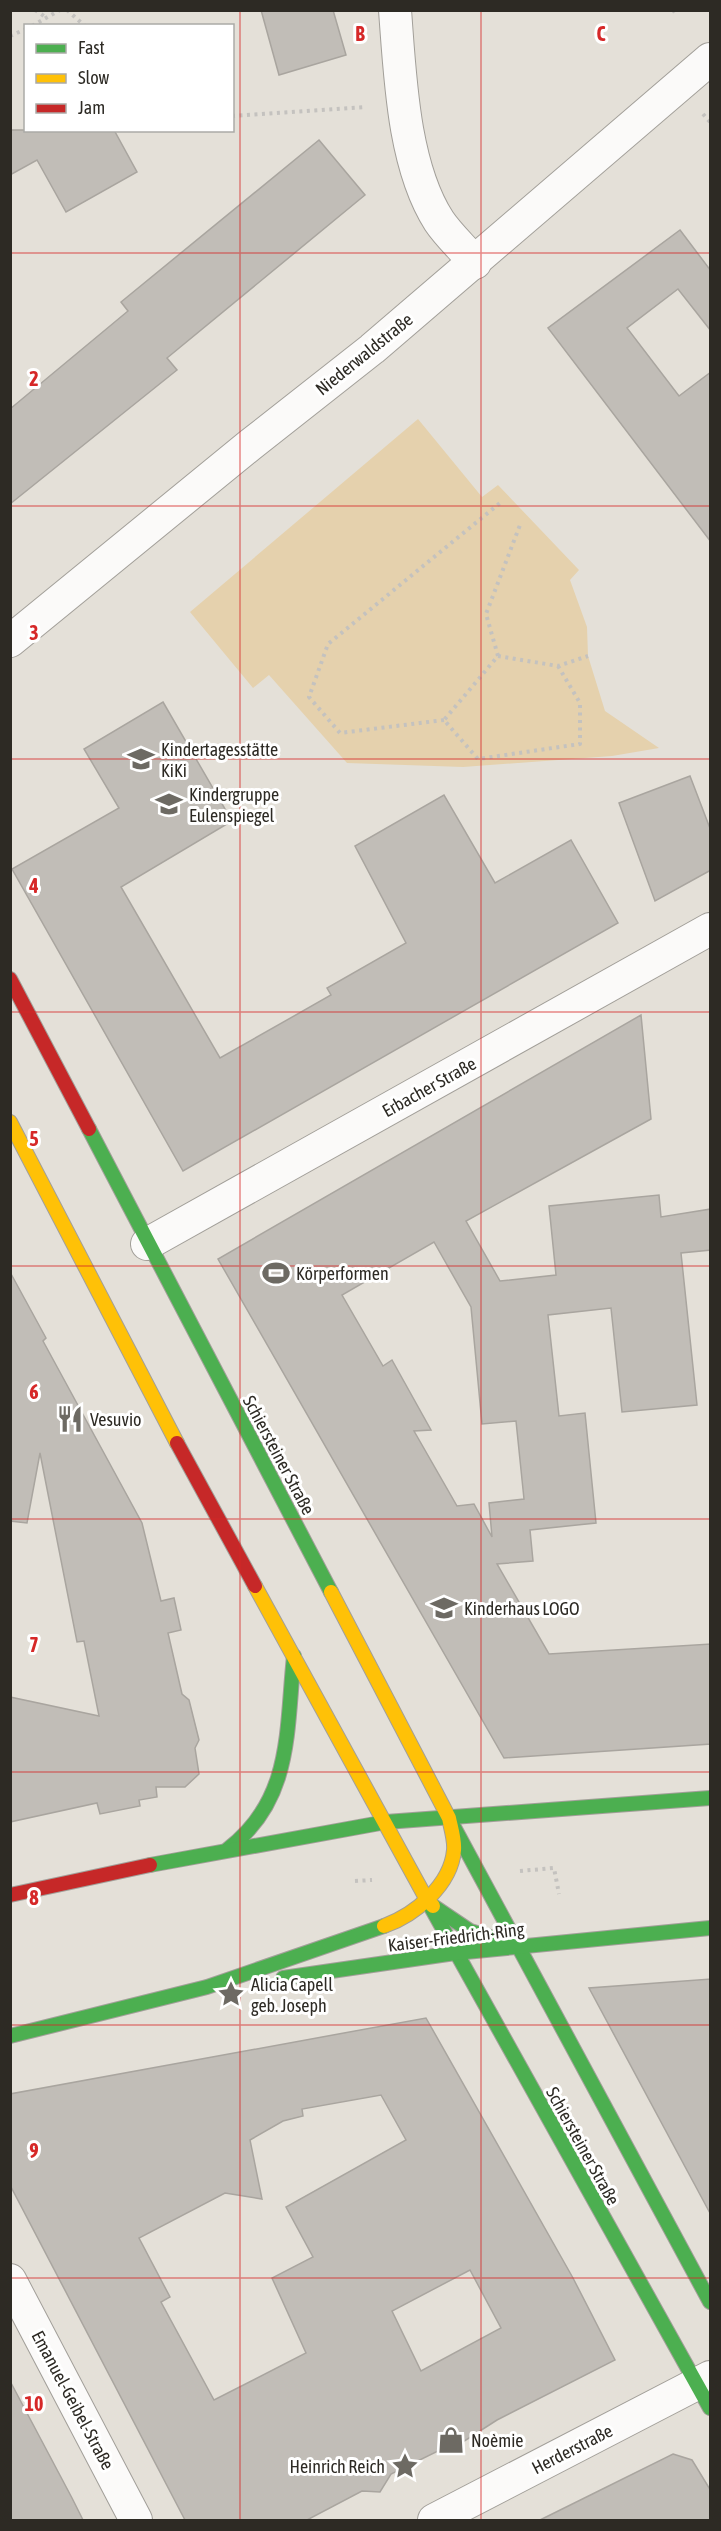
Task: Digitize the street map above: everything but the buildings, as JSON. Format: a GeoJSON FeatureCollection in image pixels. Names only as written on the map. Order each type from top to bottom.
{"type":"FeatureCollection","features":[{"type":"Feature","properties":{"kind":"main road","name":"Schiersteiner Straße"},"geometry":{"type":"LineString","coordinates":[[10,979],[449,1818],[711,2302]]}},
{"type":"Feature","properties":{"kind":"main road","name":"Schiersteiner Straße"},"geometry":{"type":"LineString","coordinates":[[10,1122],[171,1432],[386,1822],[454,1953],[706,2390]]}},
{"type":"Feature","properties":{"kind":"main road"},"geometry":{"type":"LineString","coordinates":[[228,1849],[248,1833],[262,1816],[271,1796],[281,1763],[294,1656]]}},
{"type":"Feature","properties":{"kind":"main road"},"geometry":{"type":"LineString","coordinates":[[10,1895],[228,1849],[386,1822],[711,1798]]}},
{"type":"Feature","properties":{"kind":"main road","name":"Kaiser-Friedrich-Ring"},"geometry":{"type":"LineString","coordinates":[[10,2036],[207,1987],[390,1924],[427,1900],[437,1890],[451,1864],[454,1836],[449,1818]]}},
{"type":"Feature","properties":{"kind":"main road","name":"Schiersteiner Straße"},"geometry":{"type":"LineString","coordinates":[[427,1900],[446,1918],[469,1932],[493,1942],[520,1946]]}},
{"type":"Feature","properties":{"kind":"main road","name":"Kaiser-Friedrich-Ring"},"geometry":{"type":"LineString","coordinates":[[207,1987],[454,1953],[711,1928]]}},
{"type":"Feature","properties":{"kind":"street"},"geometry":{"type":"LineString","coordinates":[[395,10],[402,104],[420,177],[438,220],[475,263]]}},
{"type":"Feature","properties":{"kind":"street","name":"Niederwaldstraße"},"geometry":{"type":"LineString","coordinates":[[10,641],[61,597],[372,350],[711,59]]}},
{"type":"Feature","properties":{"kind":"street","name":"Erbacher Straße"},"geometry":{"type":"LineString","coordinates":[[147,1244],[711,929]]}},
{"type":"Feature","properties":{"kind":"street","name":"Emanuel-Geibel-Straße"},"geometry":{"type":"LineString","coordinates":[[10,2280],[136,2520]]}},
{"type":"Feature","properties":{"kind":"street","name":"Herderstraße"},"geometry":{"type":"LineString","coordinates":[[434,2520],[706,2390]]}},
{"type":"Feature","properties":{"kind":"path"},"geometry":{"type":"LineString","coordinates":[[35,10],[47,18]]}},
{"type":"Feature","properties":{"kind":"path"},"geometry":{"type":"LineString","coordinates":[[36,24],[60,10]]}},
{"type":"Feature","properties":{"kind":"path"},"geometry":{"type":"LineString","coordinates":[[66,10],[83,24]]}},
{"type":"Feature","properties":{"kind":"path"},"geometry":{"type":"LineString","coordinates":[[10,36],[24,30]]}},
{"type":"Feature","properties":{"kind":"path"},"geometry":{"type":"LineString","coordinates":[[234,116],[369,107]]}},
{"type":"Feature","properties":{"kind":"path"},"geometry":{"type":"LineString","coordinates":[[498,656],[444,720],[340,733],[309,697],[328,644],[500,503]]}},
{"type":"Feature","properties":{"kind":"path"},"geometry":{"type":"LineString","coordinates":[[498,656],[486,614],[519,525]]}},
{"type":"Feature","properties":{"kind":"path"},"geometry":{"type":"LineString","coordinates":[[498,656],[558,666],[588,656]]}},
{"type":"Feature","properties":{"kind":"path"},"geometry":{"type":"LineString","coordinates":[[444,720],[478,759],[580,744],[580,703],[558,666]]}},
{"type":"Feature","properties":{"kind":"path"},"geometry":{"type":"LineString","coordinates":[[554,1868],[559,1894]]}},
{"type":"Feature","properties":{"kind":"shaded area"},"geometry":{"type":"Polygon","coordinates":[[[418,419],[482,497],[498,485],[579,570],[570,580],[587,627],[588,656],[605,711],[659,748],[612,756],[463,767],[347,763],[269,675],[253,688],[190,612],[418,419]]]}},
{"type":"Feature","properties":{"kind":"traffic: fast"},"geometry":{"type":"LineString","coordinates":[[89,1129],[331,1592]]}},
{"type":"Feature","properties":{"kind":"traffic: fast"},"geometry":{"type":"LineString","coordinates":[[228,1849],[249,1829],[265,1808],[275,1785],[287,1736],[294,1656]]}},
{"type":"Feature","properties":{"kind":"traffic: fast"},"geometry":{"type":"LineString","coordinates":[[150,1865],[386,1822],[710,1798]]}},
{"type":"Feature","properties":{"kind":"traffic: fast"},"geometry":{"type":"LineString","coordinates":[[449,1818],[710,2302]]}},
{"type":"Feature","properties":{"kind":"traffic: fast"},"geometry":{"type":"LineString","coordinates":[[427,1900],[710,2408]]}},
{"type":"Feature","properties":{"kind":"traffic: fast"},"geometry":{"type":"LineString","coordinates":[[433,1906],[470,1931],[520,1946]]}},
{"type":"Feature","properties":{"kind":"traffic: fast"},"geometry":{"type":"LineString","coordinates":[[10,2036],[207,1987],[384,1926]]}},
{"type":"Feature","properties":{"kind":"traffic: fast"},"geometry":{"type":"LineString","coordinates":[[283,1978],[455,1953],[710,1928]]}},
{"type":"Feature","properties":{"kind":"traffic: slow"},"geometry":{"type":"LineString","coordinates":[[10,1122],[177,1443]]}},
{"type":"Feature","properties":{"kind":"traffic: slow"},"geometry":{"type":"LineString","coordinates":[[255,1586],[427,1900],[433,1906]]}},
{"type":"Feature","properties":{"kind":"traffic: slow"},"geometry":{"type":"LineString","coordinates":[[331,1592],[449,1818],[453,1838],[454,1850],[451,1863],[439,1887],[408,1914],[384,1926]]}},
{"type":"Feature","properties":{"kind":"traffic: jam"},"geometry":{"type":"LineString","coordinates":[[10,979],[89,1129]]}},
{"type":"Feature","properties":{"kind":"traffic: jam"},"geometry":{"type":"LineString","coordinates":[[177,1443],[255,1586]]}},
{"type":"Feature","properties":{"kind":"traffic: jam"},"geometry":{"type":"LineString","coordinates":[[10,1895],[150,1865]]}},
{"type":"Feature","properties":{"kind":"place","name":"Kindertagesstätte KiKi"},"geometry":{"type":"Point","coordinates":[141,759]}},
{"type":"Feature","properties":{"kind":"place","name":"Kindergruppe Eulenspiegel"},"geometry":{"type":"Point","coordinates":[169,804]}},
{"type":"Feature","properties":{"kind":"place","name":"Körperformen"},"geometry":{"type":"Point","coordinates":[276,1273]}},
{"type":"Feature","properties":{"kind":"place","name":"Vesuvio"},"geometry":{"type":"Point","coordinates":[70,1419]}},
{"type":"Feature","properties":{"kind":"place","name":"Kinderhaus LOGO"},"geometry":{"type":"Point","coordinates":[444,1608]}},
{"type":"Feature","properties":{"kind":"place","name":"Alicia Capell geb. Joseph"},"geometry":{"type":"Point","coordinates":[231,1994]}},
{"type":"Feature","properties":{"kind":"place","name":"Noèmie"},"geometry":{"type":"Point","coordinates":[451,2440]}},
{"type":"Feature","properties":{"kind":"place","name":"Heinrich Reich"},"geometry":{"type":"Point","coordinates":[405,2466]}}]}
